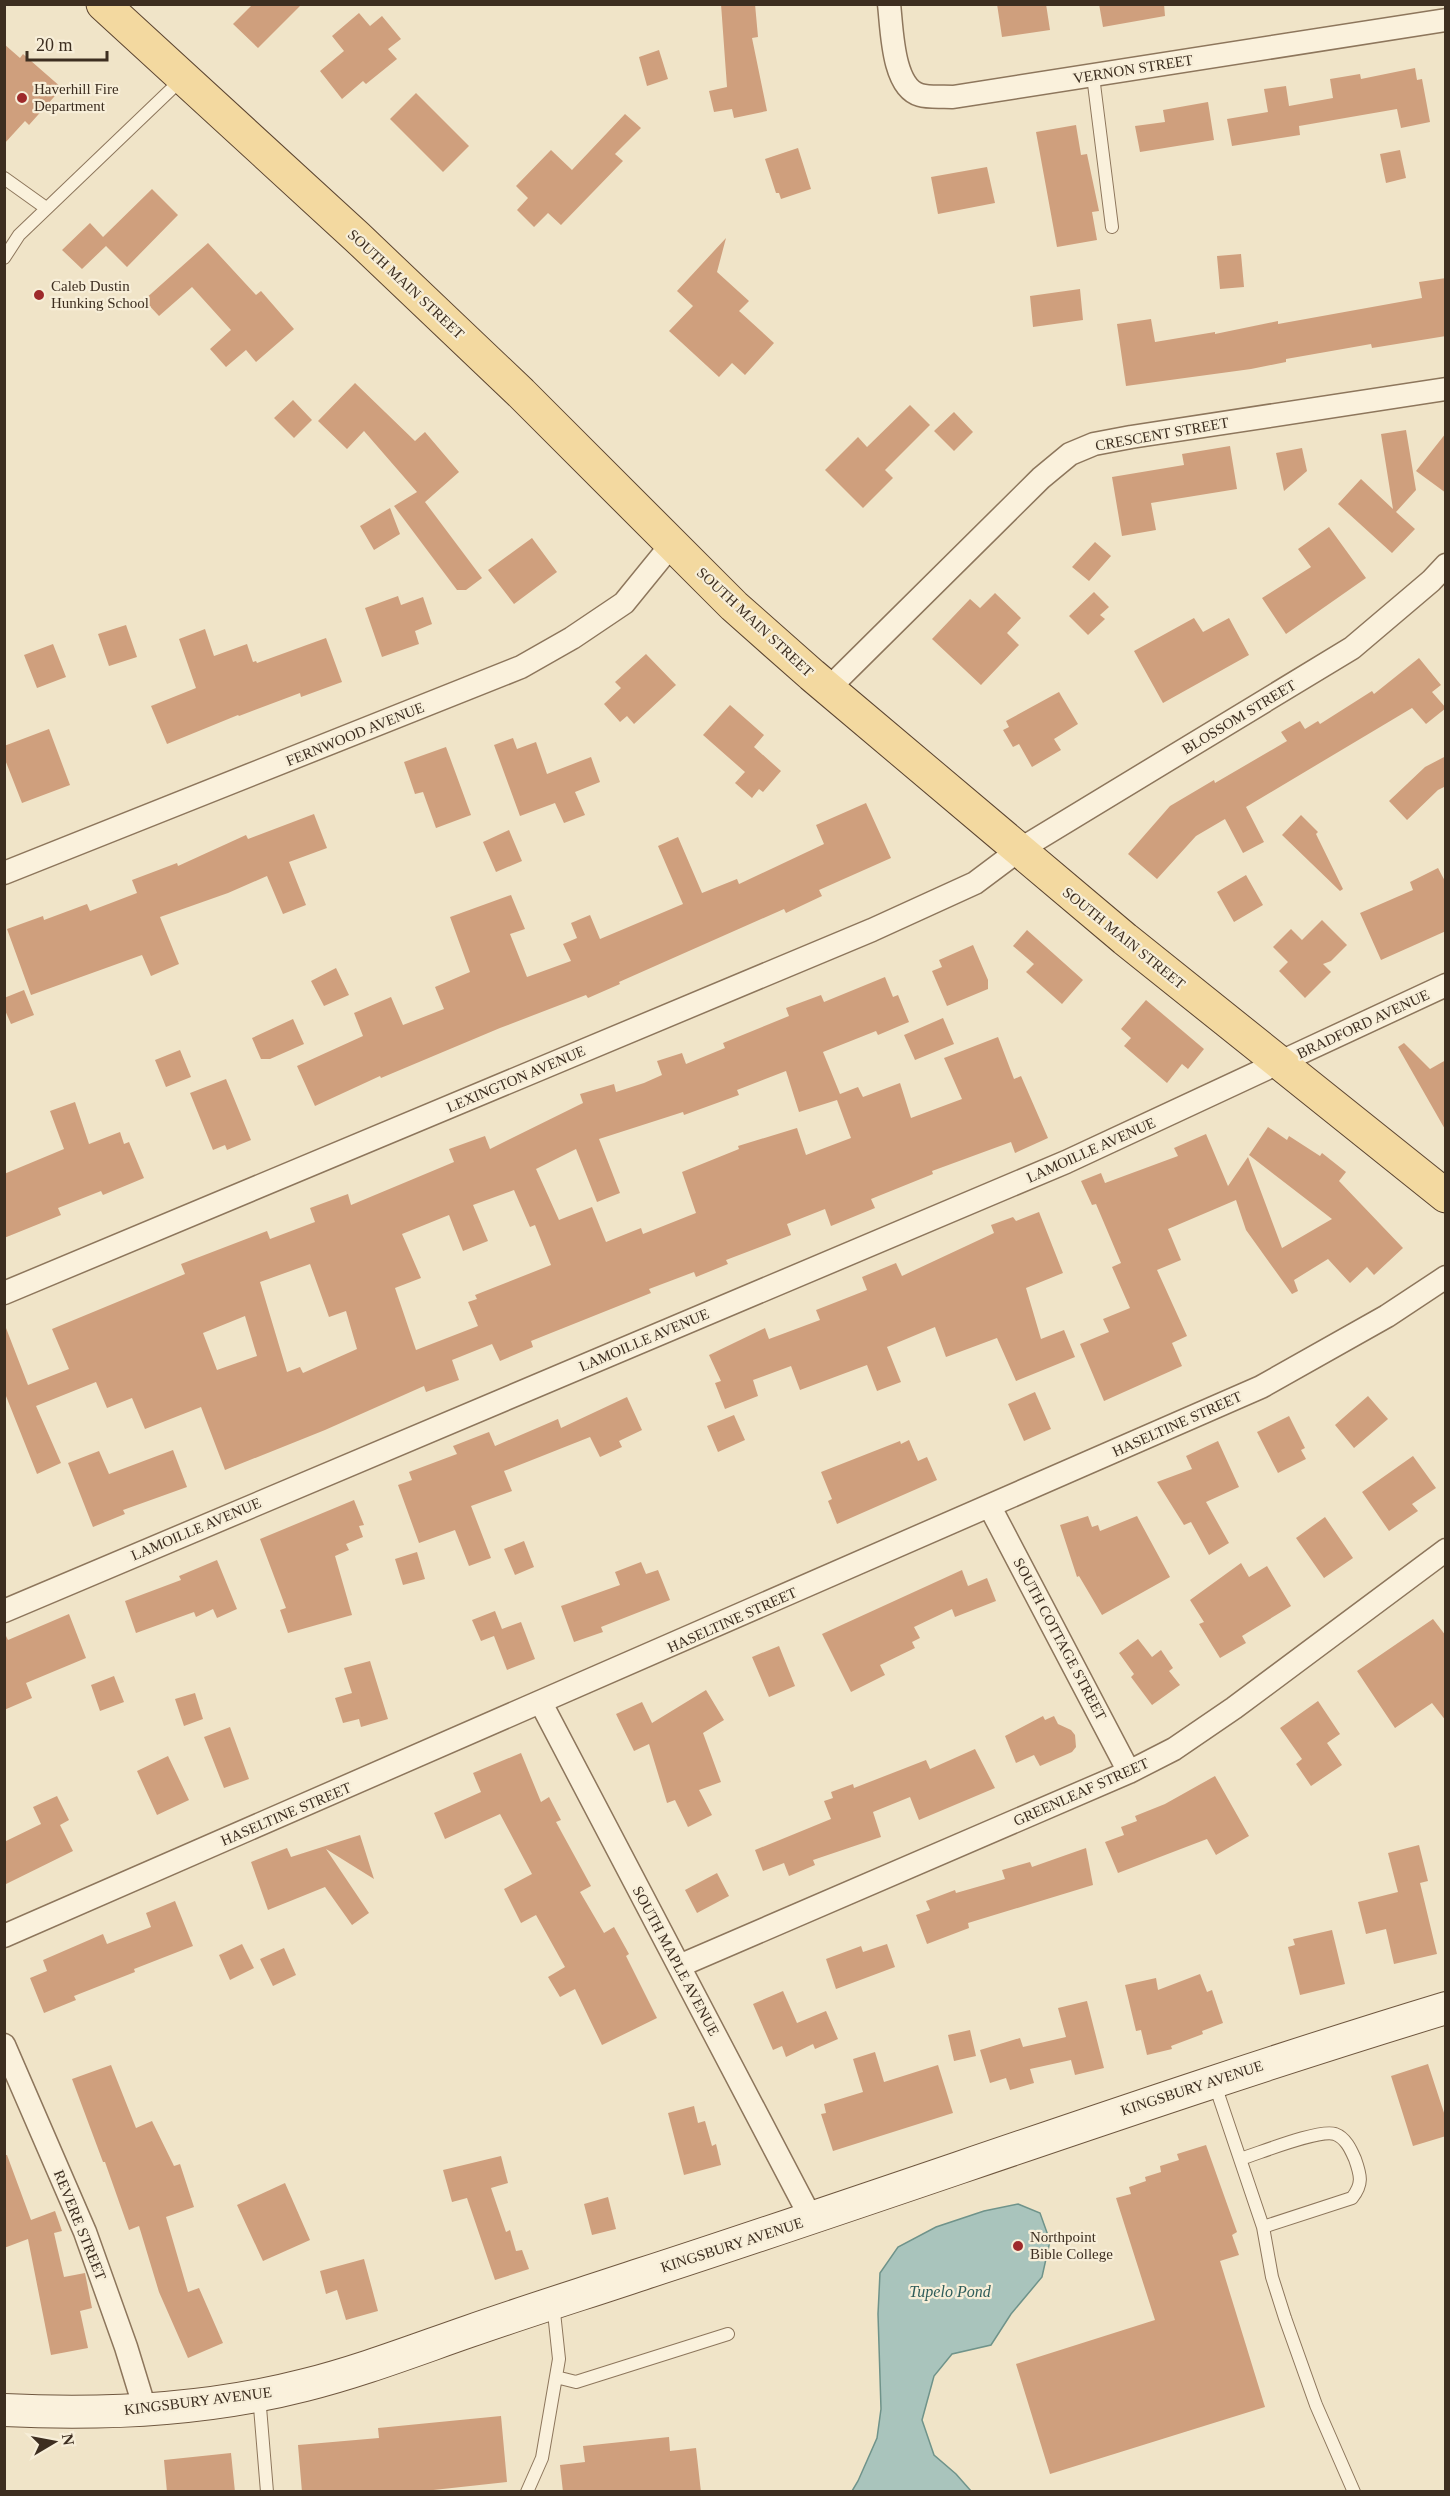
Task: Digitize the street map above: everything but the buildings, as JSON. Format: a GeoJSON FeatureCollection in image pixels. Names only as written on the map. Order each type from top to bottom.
{"type":"FeatureCollection","features":[{"type":"Feature","properties":{"kind":"main road","name":"SOUTH MAIN STREET"},"geometry":{"type":"LineString","coordinates":[[117,8],[184,78],[521,393],[734,606],[1125,939],[1446,1196]]}},
{"type":"Feature","properties":{"kind":"main road","name":"KINGSBURY AVENUE"},"geometry":{"type":"LineString","coordinates":[[4,2410],[101,2413],[230,2400],[303,2386],[367,2367],[1213,2081],[1446,2008]]}},
{"type":"Feature","properties":{"kind":"street","name":"VERNON STREET"},"geometry":{"type":"LineString","coordinates":[[889,4],[897,68],[911,90],[920,95],[953,97],[1446,20]]}},
{"type":"Feature","properties":{"kind":"street","name":"CRESCENT STREET"},"geometry":{"type":"LineString","coordinates":[[828,688],[1041,478],[1070,454],[1094,444],[1131,437],[1446,389]]}},
{"type":"Feature","properties":{"kind":"street","name":"FERNWOOD AVENUE"},"geometry":{"type":"LineString","coordinates":[[4,873],[521,667],[572,638],[624,603],[672,544]]}},
{"type":"Feature","properties":{"kind":"street","name":"BLOSSOM STREET"},"geometry":{"type":"LineString","coordinates":[[1019,850],[1352,648],[1408,601],[1446,565]]}},
{"type":"Feature","properties":{"kind":"street","name":"LEXINGTON AVENUE"},"geometry":{"type":"LineString","coordinates":[[4,1293],[872,930],[975,884],[1019,850]]}},
{"type":"Feature","properties":{"kind":"street","name":"BRADFORD AVENUE"},"geometry":{"type":"LineString","coordinates":[[1280,1063],[1446,984]]}},
{"type":"Feature","properties":{"kind":"street","name":"LAMOILLE AVENUE"},"geometry":{"type":"LineString","coordinates":[[4,1611],[1066,1162],[1280,1063]]}},
{"type":"Feature","properties":{"kind":"street","name":"HASELTINE STREET"},"geometry":{"type":"LineString","coordinates":[[4,1936],[990,1507],[1260,1387],[1387,1316],[1446,1277]]}},
{"type":"Feature","properties":{"kind":"street","name":"SOUTH COTTAGE STREET"},"geometry":{"type":"LineString","coordinates":[[990,1507],[1129,1772]]}},
{"type":"Feature","properties":{"kind":"street","name":"GREENLEAF STREET"},"geometry":{"type":"LineString","coordinates":[[678,1966],[1129,1772],[1174,1749],[1225,1714],[1446,1550]]}},
{"type":"Feature","properties":{"kind":"street","name":"SOUTH MAPLE AVENUE"},"geometry":{"type":"LineString","coordinates":[[541,1703],[811,2218]]}},
{"type":"Feature","properties":{"kind":"street","name":"REVERE STREET"},"geometry":{"type":"LineString","coordinates":[[4,2045],[85,2232],[126,2347],[145,2409]]}},
{"type":"Feature","properties":{"kind":"lane"},"geometry":{"type":"LineString","coordinates":[[1093,76],[1112,227]]}},
{"type":"Feature","properties":{"kind":"lane"},"geometry":{"type":"LineString","coordinates":[[4,258],[19,235],[46,208],[184,78]]}},
{"type":"Feature","properties":{"kind":"lane"},"geometry":{"type":"LineString","coordinates":[[4,178],[46,208]]}},
{"type":"Feature","properties":{"kind":"lane"},"geometry":{"type":"LineString","coordinates":[[1213,2081],[1263,2226],[1272,2277],[1285,2318],[1316,2405],[1354,2492]]}},
{"type":"Feature","properties":{"kind":"lane"},"geometry":{"type":"LineString","coordinates":[[1240,2159],[1323,2132],[1338,2134],[1349,2145],[1361,2175],[1360,2187],[1352,2198],[1263,2226]]}},
{"type":"Feature","properties":{"kind":"lane"},"geometry":{"type":"LineString","coordinates":[[527,2492],[542,2458],[556,2378],[560,2347],[553,2303]]}},
{"type":"Feature","properties":{"kind":"lane"},"geometry":{"type":"LineString","coordinates":[[556,2378],[576,2382],[728,2334]]}},
{"type":"Feature","properties":{"kind":"lane"},"geometry":{"type":"LineString","coordinates":[[259,2394],[267,2492]]}},
{"type":"Feature","properties":{"kind":"water","name":"Tupelo Pond"},"geometry":{"type":"Polygon","coordinates":[[[1018,2204],[1040,2213],[1050,2241],[1042,2277],[1011,2314],[991,2345],[952,2354],[934,2376],[922,2420],[934,2455],[971,2491],[852,2491],[877,2438],[881,2409],[878,2314],[880,2273],[898,2247],[936,2227],[984,2211],[1018,2204]]]}},
{"type":"Feature","properties":{"kind":"place","name":"Haverhill Fire Department"},"geometry":{"type":"Point","coordinates":[22,98]}},
{"type":"Feature","properties":{"kind":"place","name":"Caleb Dustin Hunking School"},"geometry":{"type":"Point","coordinates":[39,295]}},
{"type":"Feature","properties":{"kind":"place","name":"Northpoint Bible College"},"geometry":{"type":"Point","coordinates":[1018,2246]}}]}
